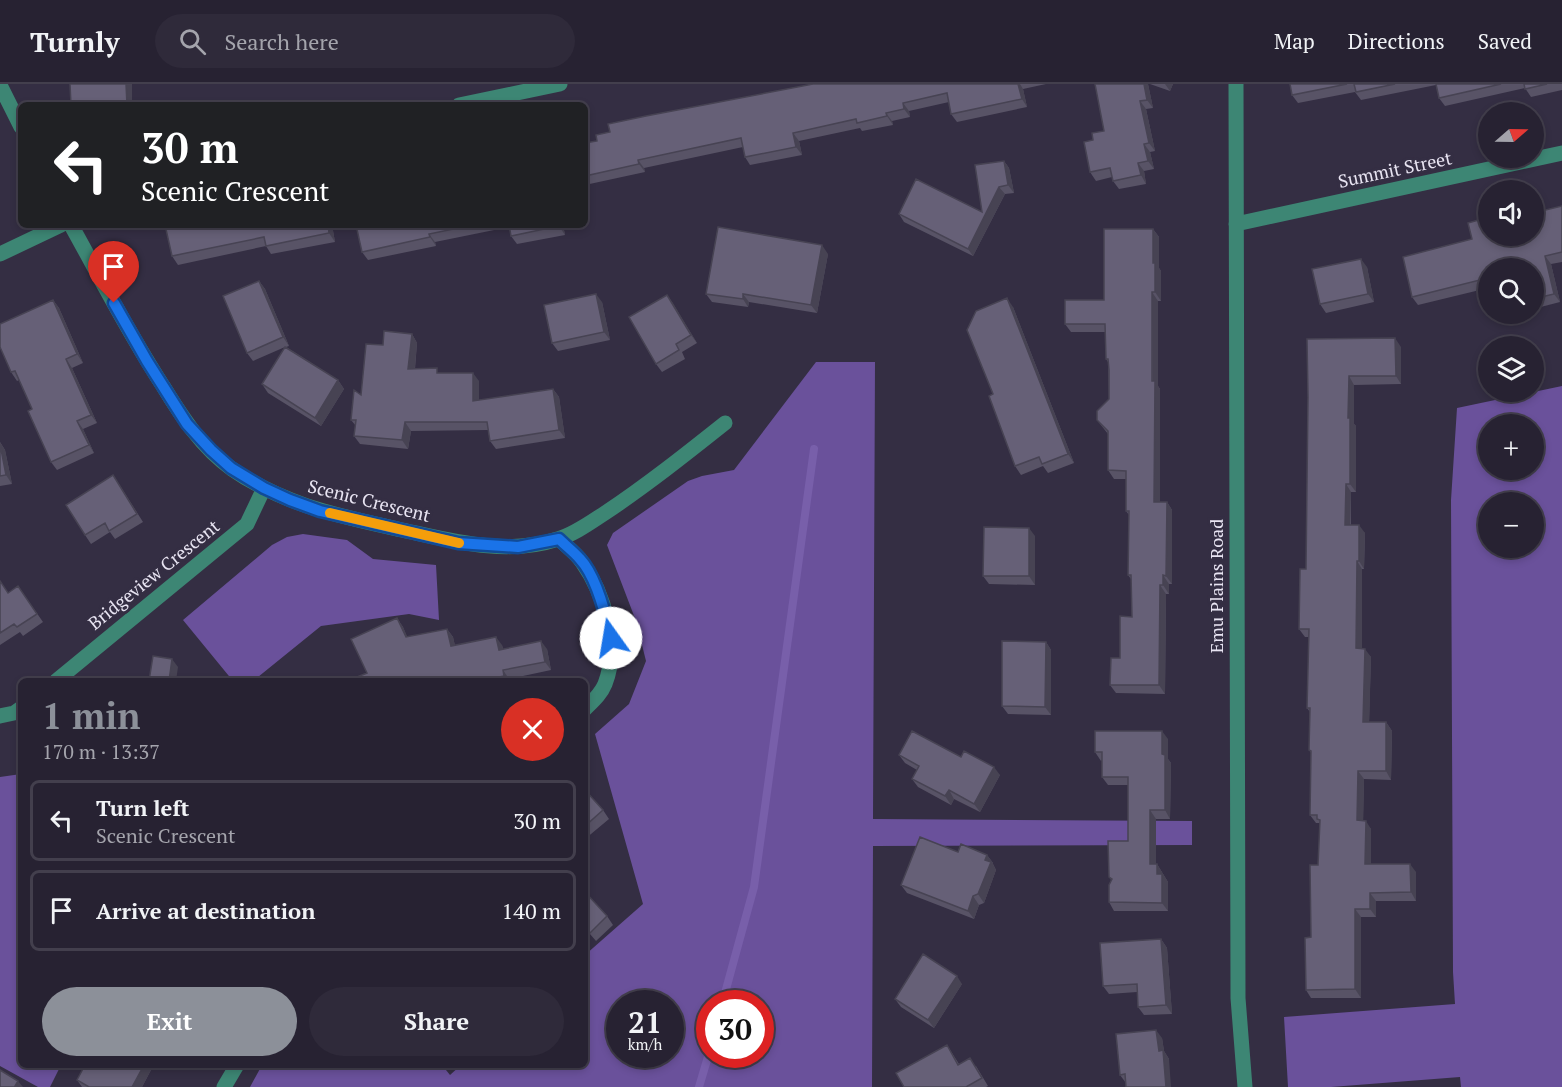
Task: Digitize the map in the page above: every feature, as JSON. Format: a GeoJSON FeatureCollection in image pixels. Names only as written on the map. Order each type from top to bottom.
{"type":"FeatureCollection","features":[{"type":"Feature","properties":{"kind":"street"},"geometry":{"type":"LineString","coordinates":[[473,102],[560,84]]}},
{"type":"Feature","properties":{"kind":"street","name":"Emu Plains Road"},"geometry":{"type":"LineString","coordinates":[[1236,84],[1238,998],[1245,1087]]}},
{"type":"Feature","properties":{"kind":"street"},"geometry":{"type":"LineString","coordinates":[[0,85],[18,121]]}},
{"type":"Feature","properties":{"kind":"street","name":"Summit Street"},"geometry":{"type":"LineString","coordinates":[[1236,224],[1562,153]]}},
{"type":"Feature","properties":{"kind":"street"},"geometry":{"type":"LineString","coordinates":[[0,254],[56,228]]}},
{"type":"Feature","properties":{"kind":"street","name":"Scenic Crescent"},"geometry":{"type":"LineString","coordinates":[[73,228],[147,361],[187,424],[231,468],[264,488],[320,511],[458,543],[518,547],[559,539],[636,493],[725,423]]}},
{"type":"Feature","properties":{"kind":"street","name":"Bridgeview Crescent"},"geometry":{"type":"LineString","coordinates":[[60,678],[247,524],[264,488]]}},
{"type":"Feature","properties":{"kind":"street"},"geometry":{"type":"LineString","coordinates":[[559,539],[581,559],[588,572],[606,613],[611,638],[611,656],[605,686],[588,706]]}},
{"type":"Feature","properties":{"kind":"street"},"geometry":{"type":"LineString","coordinates":[[0,716],[18,710]]}},
{"type":"Feature","properties":{"kind":"street"},"geometry":{"type":"LineString","coordinates":[[224,1087],[235,1068]]}},
{"type":"Feature","properties":{"kind":"shaded area"},"geometry":{"type":"Polygon","coordinates":[[[816,362],[875,362],[873,819],[1192,821],[1192,845],[873,846],[872,1087],[250,1087],[260,1068],[444,1068],[450,1075],[458,1068],[588,1068],[588,952],[643,904],[595,734],[629,704],[646,661],[636,621],[607,545],[613,533],[688,481],[734,470],[816,362]]]}},
{"type":"Feature","properties":{"kind":"shaded area"},"geometry":{"type":"Polygon","coordinates":[[[1562,386],[1562,1087],[1461,1087],[1460,1077],[1331,1087],[1288,1087],[1284,1017],[1455,1004],[1451,500],[1457,408],[1486,402],[1544,402],[1544,390],[1562,386]]]}},
{"type":"Feature","properties":{"kind":"shaded area"},"geometry":{"type":"Polygon","coordinates":[[[303,534],[347,540],[373,559],[436,565],[439,620],[409,614],[321,626],[257,678],[231,678],[183,620],[272,545],[287,537],[303,534]]]}},
{"type":"Feature","properties":{"kind":"shaded area"},"geometry":{"type":"Polygon","coordinates":[[[18,774],[18,1068],[60,1068],[50,1087],[38,1087],[0,1066],[0,777],[18,774]]]}},
{"type":"Feature","properties":{"kind":"building"},"geometry":{"type":"Polygon","coordinates":[[[70,84],[126,84],[127,102],[71,102],[70,84]]]}},
{"type":"Feature","properties":{"kind":"building"},"geometry":{"type":"Polygon","coordinates":[[[813,84],[1018,84],[1022,99],[951,114],[947,93],[903,103],[904,109],[886,113],[887,116],[857,123],[856,119],[793,133],[796,147],[745,157],[741,138],[638,160],[639,164],[588,175],[588,142],[597,141],[596,135],[610,132],[608,124],[813,84]]]}},
{"type":"Feature","properties":{"kind":"building"},"geometry":{"type":"Polygon","coordinates":[[[1095,84],[1144,84],[1147,100],[1140,101],[1149,143],[1144,144],[1148,161],[1138,163],[1141,175],[1113,181],[1110,168],[1090,172],[1084,142],[1093,140],[1092,133],[1104,131],[1095,84]]]}},
{"type":"Feature","properties":{"kind":"building"},"geometry":{"type":"Polygon","coordinates":[[[1290,84],[1347,84],[1292,95],[1290,84]]]}},
{"type":"Feature","properties":{"kind":"building"},"geometry":{"type":"Polygon","coordinates":[[[1354,84],[1395,84],[1356,92],[1354,84]]]}},
{"type":"Feature","properties":{"kind":"building"},"geometry":{"type":"Polygon","coordinates":[[[1436,84],[1501,84],[1439,98],[1436,84]]]}},
{"type":"Feature","properties":{"kind":"building"},"geometry":{"type":"Polygon","coordinates":[[[1524,84],[1547,84],[1525,89],[1524,84]]]}},
{"type":"Feature","properties":{"kind":"building"},"geometry":{"type":"Polygon","coordinates":[[[1004,161],[1008,185],[999,187],[968,249],[899,214],[916,179],[982,212],[975,165],[1004,161]]]}},
{"type":"Feature","properties":{"kind":"building"},"geometry":{"type":"Polygon","coordinates":[[[1562,206],[1562,252],[1545,256],[1554,294],[1544,296],[1544,258],[1478,258],[1478,280],[1412,297],[1403,257],[1472,239],[1468,223],[1478,220],[1478,246],[1544,246],[1544,210],[1562,206]]]}},
{"type":"Feature","properties":{"kind":"building"},"geometry":{"type":"Polygon","coordinates":[[[718,227],[822,245],[811,305],[743,294],[743,299],[706,294],[718,227]]]}},
{"type":"Feature","properties":{"kind":"building"},"geometry":{"type":"Polygon","coordinates":[[[166,228],[328,228],[329,233],[266,246],[264,237],[172,256],[166,228]]]}},
{"type":"Feature","properties":{"kind":"building"},"geometry":{"type":"Polygon","coordinates":[[[357,228],[458,228],[429,234],[430,237],[362,252],[357,228]]]}},
{"type":"Feature","properties":{"kind":"building"},"geometry":{"type":"Polygon","coordinates":[[[510,228],[549,228],[511,236],[510,228]]]}},
{"type":"Feature","properties":{"kind":"building"},"geometry":{"type":"Polygon","coordinates":[[[1104,229],[1153,229],[1153,263],[1155,263],[1155,292],[1152,292],[1152,381],[1155,381],[1154,502],[1167,502],[1166,576],[1163,575],[1163,585],[1160,585],[1159,685],[1110,685],[1111,658],[1120,658],[1120,616],[1132,617],[1131,575],[1128,575],[1129,511],[1126,511],[1126,471],[1108,470],[1108,431],[1097,420],[1097,411],[1109,399],[1105,324],[1065,324],[1065,300],[1104,300],[1104,229]]]}},
{"type":"Feature","properties":{"kind":"building"},"geometry":{"type":"Polygon","coordinates":[[[1361,259],[1368,294],[1320,304],[1312,269],[1361,259]]]}},
{"type":"Feature","properties":{"kind":"building"},"geometry":{"type":"Polygon","coordinates":[[[259,281],[283,337],[247,353],[223,296],[259,281]]]}},
{"type":"Feature","properties":{"kind":"building"},"geometry":{"type":"Polygon","coordinates":[[[596,294],[604,332],[552,343],[544,305],[596,294]]]}},
{"type":"Feature","properties":{"kind":"building"},"geometry":{"type":"Polygon","coordinates":[[[667,295],[691,335],[676,344],[679,350],[656,364],[629,317],[667,295]]]}},
{"type":"Feature","properties":{"kind":"building"},"geometry":{"type":"Polygon","coordinates":[[[1007,298],[1068,454],[1042,464],[1039,457],[1015,466],[989,396],[993,394],[967,330],[976,311],[1007,298]]]}},
{"type":"Feature","properties":{"kind":"building"},"geometry":{"type":"Polygon","coordinates":[[[53,300],[77,354],[66,359],[91,415],[77,421],[89,445],[51,462],[28,411],[32,409],[15,371],[11,372],[0,347],[0,324],[53,300]]]}},
{"type":"Feature","properties":{"kind":"building"},"geometry":{"type":"Polygon","coordinates":[[[384,331],[412,334],[408,369],[437,368],[437,373],[473,373],[473,401],[553,389],[559,430],[490,441],[487,422],[405,422],[402,440],[354,436],[356,420],[351,420],[354,390],[361,395],[366,344],[383,345],[384,331]]]}},
{"type":"Feature","properties":{"kind":"building"},"geometry":{"type":"Polygon","coordinates":[[[1395,338],[1396,376],[1349,376],[1350,484],[1346,484],[1345,525],[1359,525],[1356,648],[1365,649],[1363,722],[1386,722],[1386,771],[1358,771],[1357,820],[1366,821],[1365,864],[1410,864],[1411,892],[1370,893],[1370,909],[1355,909],[1355,989],[1306,990],[1305,938],[1311,937],[1310,865],[1318,865],[1320,820],[1317,819],[1317,815],[1310,815],[1310,708],[1307,708],[1309,629],[1299,629],[1300,569],[1306,569],[1307,339],[1395,338]]]}},
{"type":"Feature","properties":{"kind":"building"},"geometry":{"type":"Polygon","coordinates":[[[285,347],[338,380],[315,418],[262,384],[285,347]]]}},
{"type":"Feature","properties":{"kind":"building"},"geometry":{"type":"Polygon","coordinates":[[[0,444],[6,475],[0,476],[0,444]]]}},
{"type":"Feature","properties":{"kind":"building"},"geometry":{"type":"Polygon","coordinates":[[[113,475],[137,514],[109,531],[105,523],[85,535],[66,505],[113,475]]]}},
{"type":"Feature","properties":{"kind":"building"},"geometry":{"type":"Polygon","coordinates":[[[984,527],[1029,528],[1029,576],[983,576],[984,527]]]}},
{"type":"Feature","properties":{"kind":"building"},"geometry":{"type":"Polygon","coordinates":[[[0,581],[8,593],[18,586],[37,614],[17,627],[14,624],[0,633],[0,581]]]}},
{"type":"Feature","properties":{"kind":"building"},"geometry":{"type":"Polygon","coordinates":[[[397,618],[406,637],[447,629],[451,646],[496,637],[499,650],[541,641],[545,662],[503,670],[504,676],[494,678],[354,678],[367,673],[351,639],[397,618]]]}},
{"type":"Feature","properties":{"kind":"building"},"geometry":{"type":"Polygon","coordinates":[[[1002,641],[1046,642],[1045,707],[1002,706],[1002,641]]]}},
{"type":"Feature","properties":{"kind":"building"},"geometry":{"type":"Polygon","coordinates":[[[153,656],[172,659],[169,678],[149,678],[153,656]]]}},
{"type":"Feature","properties":{"kind":"building"},"geometry":{"type":"Polygon","coordinates":[[[912,731],[961,757],[964,751],[994,767],[974,804],[949,790],[945,796],[912,779],[919,766],[899,755],[912,731]]]}},
{"type":"Feature","properties":{"kind":"building"},"geometry":{"type":"Polygon","coordinates":[[[1095,731],[1162,731],[1162,754],[1165,755],[1165,810],[1150,810],[1150,864],[1157,864],[1157,874],[1162,874],[1162,903],[1109,902],[1109,885],[1112,879],[1109,877],[1108,841],[1128,841],[1128,777],[1102,777],[1102,752],[1095,752],[1095,731]]]}},
{"type":"Feature","properties":{"kind":"building"},"geometry":{"type":"Polygon","coordinates":[[[588,793],[603,810],[588,823],[588,793]]]}},
{"type":"Feature","properties":{"kind":"building"},"geometry":{"type":"Polygon","coordinates":[[[920,837],[958,852],[961,844],[987,855],[985,860],[991,862],[978,894],[973,896],[968,911],[901,885],[920,837]]]}},
{"type":"Feature","properties":{"kind":"building"},"geometry":{"type":"Polygon","coordinates":[[[588,895],[607,916],[590,933],[588,931],[588,895]]]}},
{"type":"Feature","properties":{"kind":"building"},"geometry":{"type":"Polygon","coordinates":[[[1161,939],[1166,1005],[1138,1007],[1137,984],[1103,986],[1100,943],[1161,939]]]}},
{"type":"Feature","properties":{"kind":"building"},"geometry":{"type":"Polygon","coordinates":[[[923,954],[957,976],[928,1020],[895,999],[923,954]]]}},
{"type":"Feature","properties":{"kind":"building"},"geometry":{"type":"Polygon","coordinates":[[[1156,1030],[1159,1051],[1163,1050],[1166,1087],[1126,1087],[1125,1074],[1120,1075],[1116,1034],[1156,1030]]]}},
{"type":"Feature","properties":{"kind":"building"},"geometry":{"type":"Polygon","coordinates":[[[947,1045],[958,1065],[970,1058],[982,1078],[966,1087],[904,1087],[896,1073],[947,1045]]]}},
{"type":"Feature","properties":{"kind":"building"},"geometry":{"type":"Polygon","coordinates":[[[83,1068],[142,1068],[132,1087],[89,1087],[77,1080],[83,1068]]]}},
{"type":"Feature","properties":{"kind":"building"},"geometry":{"type":"Polygon","coordinates":[[[0,1070],[18,1081],[15,1086],[18,1087],[0,1087],[0,1070]]]}},
{"type":"Feature","properties":{"kind":"waterway"},"geometry":{"type":"LineString","coordinates":[[726,990],[754,887],[814,449]]}},
{"type":"Feature","properties":{"kind":"waterway"},"geometry":{"type":"LineString","coordinates":[[699,1087],[705,1068]]}},
{"type":"Feature","properties":{"kind":"slow traffic"},"geometry":{"type":"LineString","coordinates":[[330,513],[459,543]]}},
{"type":"Feature","properties":{"kind":"route"},"geometry":{"type":"LineString","coordinates":[[114,303],[187,424],[231,468],[264,488],[320,511],[458,543],[518,547],[559,539],[581,559],[588,572],[606,613],[611,638]]}}]}
